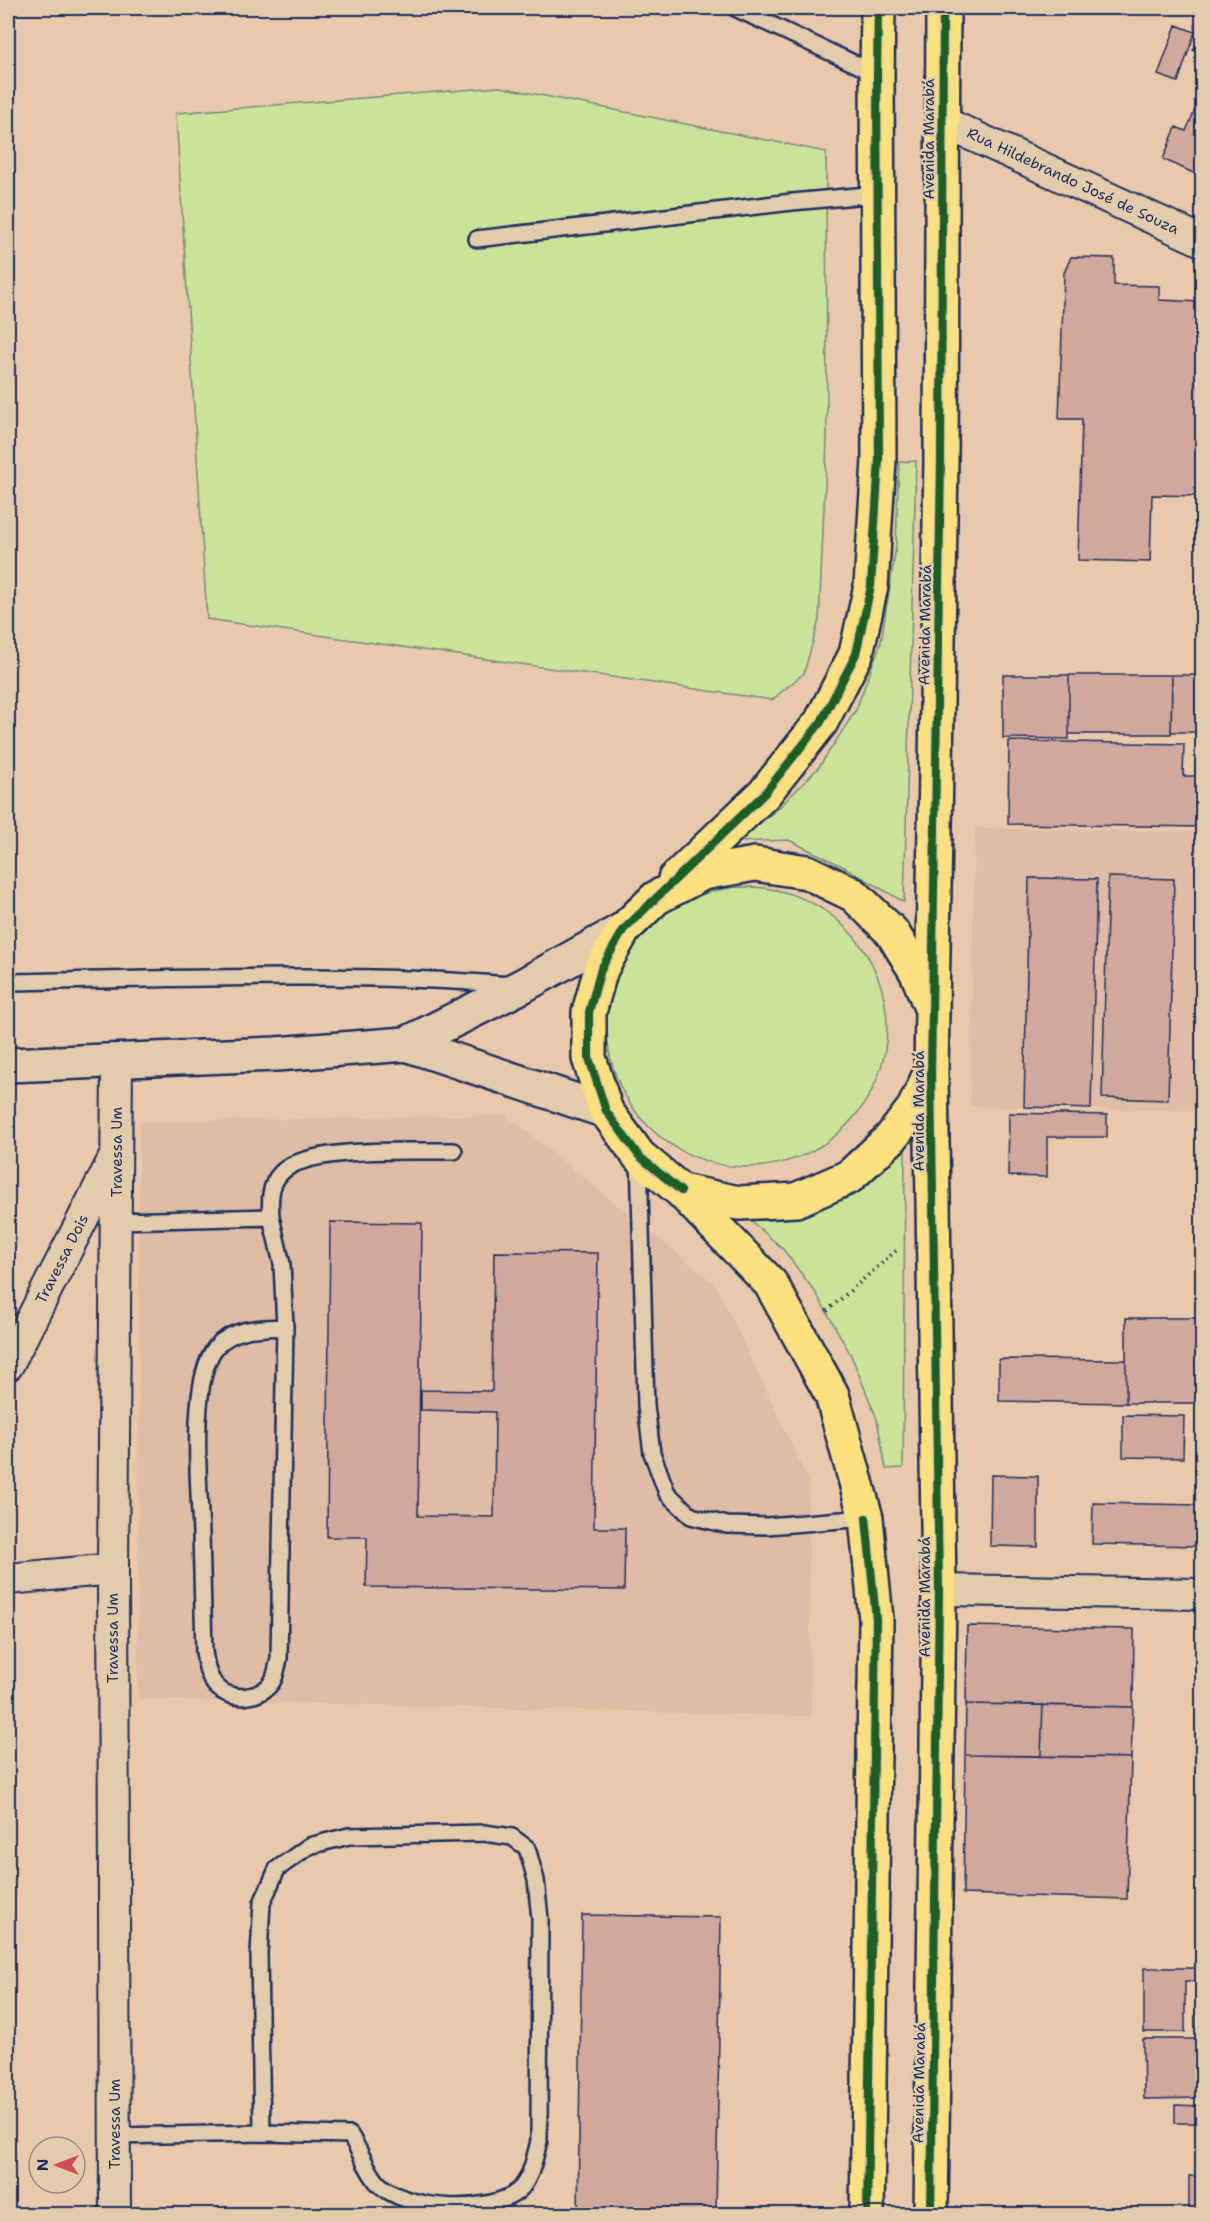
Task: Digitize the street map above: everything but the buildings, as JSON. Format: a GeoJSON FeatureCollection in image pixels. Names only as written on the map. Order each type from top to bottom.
{"type":"FeatureCollection","features":[{"type":"Feature","properties":{"kind":"main road"},"geometry":{"type":"LineString","coordinates":[[867,2214],[876,1619],[866,1518],[832,1395],[771,1284],[681,1191],[639,1156],[606,1111],[589,1058],[589,1012],[601,969],[624,929],[764,794],[821,722],[856,654],[871,586],[879,460],[878,8]]}},
{"type":"Feature","properties":{"kind":"main road","name":"Avenida Marabá"},"geometry":{"type":"LineString","coordinates":[[931,2214],[939,1590],[931,1073],[941,448],[944,8]]}},
{"type":"Feature","properties":{"kind":"main road"},"geometry":{"type":"LineString","coordinates":[[656,898],[703,873],[755,864],[807,872],[854,895],[892,932],[917,973],[933,1012]]}},
{"type":"Feature","properties":{"kind":"main road"},"geometry":{"type":"LineString","coordinates":[[681,1191],[739,1203],[796,1200],[849,1177],[891,1138],[914,1108],[931,1073]]}},
{"type":"Feature","properties":{"kind":"street","name":"Rua Hildebrando José de Souza"},"geometry":{"type":"LineString","coordinates":[[943,122],[1203,241]]}},
{"type":"Feature","properties":{"kind":"street"},"geometry":{"type":"LineString","coordinates":[[8,1065],[276,1054],[405,1044],[522,986],[624,929]]}},
{"type":"Feature","properties":{"kind":"street"},"geometry":{"type":"LineString","coordinates":[[405,1044],[606,1111]]}},
{"type":"Feature","properties":{"kind":"street","name":"Travessa Um"},"geometry":{"type":"LineString","coordinates":[[115,2214],[113,1569],[117,1061]]}},
{"type":"Feature","properties":{"kind":"street","name":"Travessa Dois"},"geometry":{"type":"LineString","coordinates":[[8,1365],[117,1153]]}},
{"type":"Feature","properties":{"kind":"street"},"geometry":{"type":"LineString","coordinates":[[8,1579],[113,1569]]}},
{"type":"Feature","properties":{"kind":"street"},"geometry":{"type":"LineString","coordinates":[[939,1590],[1203,1594]]}},
{"type":"Feature","properties":{"kind":"lane"},"geometry":{"type":"LineString","coordinates":[[735,8],[877,74]]}},
{"type":"Feature","properties":{"kind":"lane"},"geometry":{"type":"LineString","coordinates":[[477,239],[878,194]]}},
{"type":"Feature","properties":{"kind":"lane"},"geometry":{"type":"LineString","coordinates":[[8,982],[323,978],[463,981],[522,986]]}},
{"type":"Feature","properties":{"kind":"lane"},"geometry":{"type":"LineString","coordinates":[[285,1327],[250,1328],[233,1335],[217,1346],[207,1364],[201,1392],[198,1446],[204,1652],[207,1670],[216,1686],[228,1695],[245,1697],[262,1692],[274,1680],[279,1659],[285,1327],[282,1264],[271,1217],[273,1184],[282,1171],[316,1156],[342,1153],[454,1151]]}},
{"type":"Feature","properties":{"kind":"lane"},"geometry":{"type":"LineString","coordinates":[[639,1156],[646,1406],[652,1453],[667,1493],[691,1516],[727,1525],[767,1526],[866,1518]]}},
{"type":"Feature","properties":{"kind":"lane"},"geometry":{"type":"LineString","coordinates":[[117,1221],[271,1217]]}},
{"type":"Feature","properties":{"kind":"lane"},"geometry":{"type":"LineString","coordinates":[[115,2136],[262,2133],[351,2135],[378,2184],[408,2202],[451,2207],[496,2204],[519,2191],[532,2169],[539,2141],[540,1919],[536,1880],[527,1848],[512,1837],[484,1833],[349,1836],[309,1846],[277,1869],[262,1903],[259,1953],[262,2133]]}},
{"type":"Feature","properties":{"kind":"path"},"geometry":{"type":"LineString","coordinates":[[826,1312],[904,1243]]}},
{"type":"Feature","properties":{"kind":"shaded area"},"geometry":{"type":"Polygon","coordinates":[[[975,828],[1202,832],[1202,1111],[970,1106],[975,828]]]}},
{"type":"Feature","properties":{"kind":"shaded area"},"geometry":{"type":"Polygon","coordinates":[[[506,1115],[716,1285],[808,1479],[811,1716],[138,1699],[139,1122],[506,1115]]]}},
{"type":"Feature","properties":{"kind":"green space"},"geometry":{"type":"Polygon","coordinates":[[[500,87],[826,152],[827,440],[819,620],[804,673],[772,700],[207,619],[176,113],[500,87]]]}},
{"type":"Feature","properties":{"kind":"green space"},"geometry":{"type":"Polygon","coordinates":[[[916,461],[904,902],[844,867],[789,840],[737,842],[779,808],[819,767],[856,710],[881,642],[896,547],[899,462],[916,461]]]}},
{"type":"Feature","properties":{"kind":"green space"},"geometry":{"type":"Polygon","coordinates":[[[733,887],[761,887],[801,897],[813,903],[836,918],[856,938],[877,973],[885,1000],[887,1027],[885,1054],[877,1081],[856,1116],[836,1136],[813,1151],[788,1161],[761,1167],[733,1167],[693,1157],[681,1151],[658,1136],[638,1116],[623,1093],[613,1068],[607,1041],[607,1013],[617,973],[623,961],[638,938],[658,918],[681,903],[706,893],[733,887]]]}},
{"type":"Feature","properties":{"kind":"green space"},"geometry":{"type":"Polygon","coordinates":[[[905,1145],[903,1468],[886,1469],[877,1419],[851,1355],[816,1293],[782,1248],[750,1220],[786,1219],[840,1199],[876,1175],[905,1145]]]}},
{"type":"Feature","properties":{"kind":"cycle path"},"geometry":{"type":"LineString","coordinates":[[681,1191],[639,1156],[606,1111],[589,1058],[589,1012],[601,969],[624,929],[764,794],[821,722],[856,654],[871,586],[879,460],[878,8]]}},
{"type":"Feature","properties":{"kind":"cycle path"},"geometry":{"type":"LineString","coordinates":[[931,2214],[939,1590],[931,1073],[941,460],[943,8]]}},
{"type":"Feature","properties":{"kind":"cycle path"},"geometry":{"type":"LineString","coordinates":[[866,1518],[876,1619],[867,2214]]}}]}
